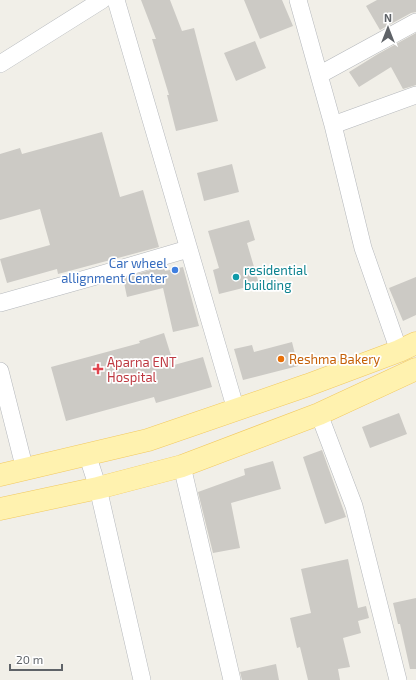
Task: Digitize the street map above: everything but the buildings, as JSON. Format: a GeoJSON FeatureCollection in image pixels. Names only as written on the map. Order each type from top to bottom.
{"type":"FeatureCollection","features":[{"type":"Feature","properties":{"kind":"main road"},"geometry":{"type":"LineString","coordinates":[[0,475],[148,440],[308,385],[408,347]]}},
{"type":"Feature","properties":{"kind":"main road"},"geometry":{"type":"LineString","coordinates":[[0,509],[98,488],[182,466],[318,414],[416,369]]}},
{"type":"Feature","properties":{"kind":"street"},"geometry":{"type":"LineString","coordinates":[[0,64],[102,0]]}},
{"type":"Feature","properties":{"kind":"street"},"geometry":{"type":"LineString","coordinates":[[116,0],[236,410]]}},
{"type":"Feature","properties":{"kind":"street"},"geometry":{"type":"LineString","coordinates":[[298,0],[333,125],[363,248],[408,347]]}},
{"type":"Feature","properties":{"kind":"street"},"geometry":{"type":"LineString","coordinates":[[319,75],[416,22]]}},
{"type":"Feature","properties":{"kind":"street"},"geometry":{"type":"LineString","coordinates":[[333,125],[416,95]]}},
{"type":"Feature","properties":{"kind":"street"},"geometry":{"type":"LineString","coordinates":[[0,303],[188,249]]}},
{"type":"Feature","properties":{"kind":"street"},"geometry":{"type":"LineString","coordinates":[[0,371],[25,470]]}},
{"type":"Feature","properties":{"kind":"street"},"geometry":{"type":"LineString","coordinates":[[318,414],[354,506],[398,680]]}},
{"type":"Feature","properties":{"kind":"street"},"geometry":{"type":"LineString","coordinates":[[87,454],[98,488],[142,680]]}},
{"type":"Feature","properties":{"kind":"street"},"geometry":{"type":"LineString","coordinates":[[182,466],[232,680]]}},
{"type":"Feature","properties":{"kind":"place","name":"Car wheel allignment Center"},"geometry":{"type":"Point","coordinates":[175,270]}},
{"type":"Feature","properties":{"kind":"place","name":"residential building"},"geometry":{"type":"Point","coordinates":[236,277]}},
{"type":"Feature","properties":{"kind":"place","name":"Reshma Bakery"},"geometry":{"type":"Point","coordinates":[281,359]}},
{"type":"Feature","properties":{"kind":"place","name":"Aparna ENT Hospital"},"geometry":{"type":"Point","coordinates":[98,369]}}]}
